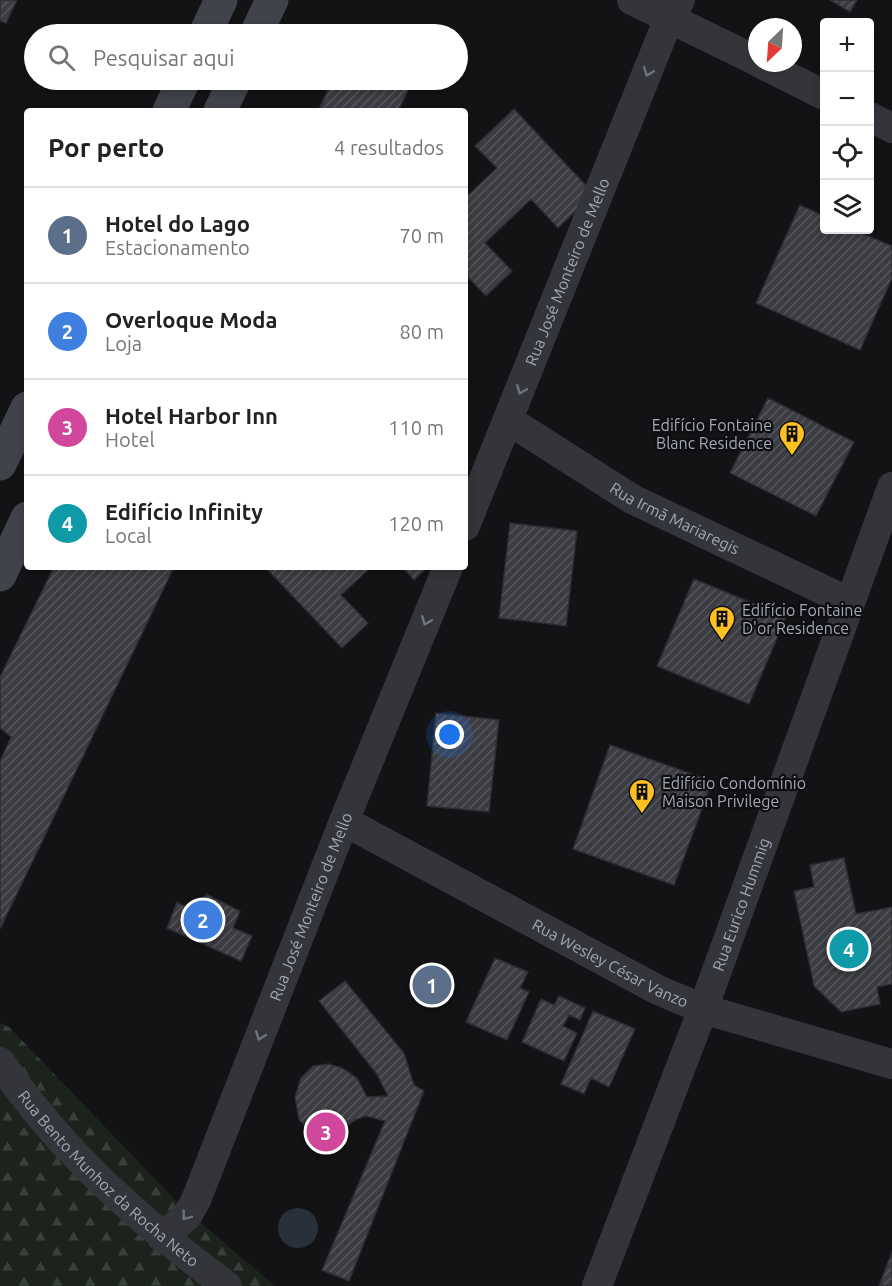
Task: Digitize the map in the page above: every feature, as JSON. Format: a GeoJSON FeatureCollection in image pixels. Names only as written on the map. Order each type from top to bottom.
{"type":"FeatureCollection","features":[{"type":"Feature","properties":{"kind":"main road"},"geometry":{"type":"LineString","coordinates":[[210,24],[222,0]]}},
{"type":"Feature","properties":{"kind":"main road"},"geometry":{"type":"LineString","coordinates":[[261,24],[272,0]]}},
{"type":"Feature","properties":{"kind":"main road"},"geometry":{"type":"LineString","coordinates":[[170,108],[179,90]]}},
{"type":"Feature","properties":{"kind":"main road"},"geometry":{"type":"LineString","coordinates":[[221,108],[230,90]]}},
{"type":"Feature","properties":{"kind":"main road"},"geometry":{"type":"LineString","coordinates":[[0,464],[24,414]]}},
{"type":"Feature","properties":{"kind":"main road"},"geometry":{"type":"LineString","coordinates":[[0,575],[24,524]]}},
{"type":"Feature","properties":{"kind":"street"},"geometry":{"type":"LineString","coordinates":[[632,0],[675,9],[748,55]]}},
{"type":"Feature","properties":{"kind":"street","name":"Rua José Monteiro de Mello"},"geometry":{"type":"LineString","coordinates":[[468,519],[675,9]]}},
{"type":"Feature","properties":{"kind":"street"},"geometry":{"type":"LineString","coordinates":[[779,72],[820,92]]}},
{"type":"Feature","properties":{"kind":"street"},"geometry":{"type":"LineString","coordinates":[[874,119],[892,128]]}},
{"type":"Feature","properties":{"kind":"street","name":"Rua Irmã Mariaregis"},"geometry":{"type":"LineString","coordinates":[[508,420],[632,499],[849,602]]}},
{"type":"Feature","properties":{"kind":"street","name":"Rua Eurico Hummig"},"geometry":{"type":"LineString","coordinates":[[597,1286],[703,1009],[892,487]]}},
{"type":"Feature","properties":{"kind":"street","name":"Rua José Monteiro de Mello"},"geometry":{"type":"LineString","coordinates":[[162,1237],[187,1216],[196,1200],[344,821],[447,570]]}},
{"type":"Feature","properties":{"kind":"street","name":"Rua Wesley César Vanzo"},"geometry":{"type":"LineString","coordinates":[[344,821],[658,990],[703,1009],[892,1064]]}},
{"type":"Feature","properties":{"kind":"street","name":"Rua Bento Munhoz da Rocha Neto"},"geometry":{"type":"LineString","coordinates":[[0,1062],[66,1146],[162,1237],[227,1286]]}},
{"type":"Feature","properties":{"kind":"green space"},"geometry":{"type":"Polygon","coordinates":[[[0,1023],[9,1027],[182,1207],[275,1286],[0,1286],[0,1023]]]}},
{"type":"Feature","properties":{"kind":"shaded area"},"geometry":{"type":"Polygon","coordinates":[[[298,1208],[312,1214],[318,1228],[312,1242],[298,1248],[284,1242],[278,1228],[284,1214],[298,1208]]]}},
{"type":"Feature","properties":{"kind":"building"},"geometry":{"type":"Polygon","coordinates":[[[0,0],[17,0],[6,23],[0,21],[0,0]]]}},
{"type":"Feature","properties":{"kind":"building"},"geometry":{"type":"Polygon","coordinates":[[[830,0],[857,0],[850,12],[830,0]]]}},
{"type":"Feature","properties":{"kind":"building"},"geometry":{"type":"Polygon","coordinates":[[[328,90],[408,90],[399,108],[319,108],[328,90]]]}},
{"type":"Feature","properties":{"kind":"building"},"geometry":{"type":"Polygon","coordinates":[[[514,109],[594,194],[558,228],[531,199],[485,243],[512,271],[486,296],[468,277],[468,195],[497,168],[475,146],[514,109]]]}},
{"type":"Feature","properties":{"kind":"building"},"geometry":{"type":"Polygon","coordinates":[[[800,205],[820,214],[820,234],[864,234],[892,246],[892,278],[860,350],[756,303],[800,205]]]}},
{"type":"Feature","properties":{"kind":"building","name":"Edifício Fontaine Blanc Residence"},"geometry":{"type":"Polygon","coordinates":[[[768,398],[854,442],[816,516],[730,473],[768,398]]]}},
{"type":"Feature","properties":{"kind":"building"},"geometry":{"type":"Polygon","coordinates":[[[510,523],[577,531],[566,626],[499,618],[510,523]]]}},
{"type":"Feature","properties":{"kind":"building"},"geometry":{"type":"Polygon","coordinates":[[[53,570],[173,570],[0,929],[0,761],[11,737],[0,728],[0,677],[53,570]]]}},
{"type":"Feature","properties":{"kind":"building"},"geometry":{"type":"Polygon","coordinates":[[[268,570],[368,570],[341,595],[368,623],[342,648],[268,570]]]}},
{"type":"Feature","properties":{"kind":"building"},"geometry":{"type":"Polygon","coordinates":[[[405,570],[425,570],[414,580],[405,570]]]}},
{"type":"Feature","properties":{"kind":"building","name":"Edifício Fontaine D'or Residence"},"geometry":{"type":"Polygon","coordinates":[[[694,579],[786,617],[749,704],[657,666],[694,579]]]}},
{"type":"Feature","properties":{"kind":"building"},"geometry":{"type":"Polygon","coordinates":[[[436,713],[499,720],[489,812],[427,806],[436,713]]]}},
{"type":"Feature","properties":{"kind":"building","name":"Edifício Condomínio Maison Privilege"},"geometry":{"type":"Polygon","coordinates":[[[610,745],[712,781],[674,885],[573,849],[610,745]]]}},
{"type":"Feature","properties":{"kind":"building"},"geometry":{"type":"Polygon","coordinates":[[[844,858],[856,914],[892,907],[892,984],[877,987],[880,1004],[841,1012],[814,986],[794,891],[814,887],[810,865],[844,858]]]}},
{"type":"Feature","properties":{"kind":"building"},"geometry":{"type":"Polygon","coordinates":[[[206,894],[240,911],[233,928],[252,936],[241,961],[167,928],[177,902],[198,913],[206,894]]]}},
{"type":"Feature","properties":{"kind":"building"},"geometry":{"type":"Polygon","coordinates":[[[495,958],[528,972],[520,988],[529,992],[507,1040],[466,1022],[495,958]]]}},
{"type":"Feature","properties":{"kind":"building"},"geometry":{"type":"Polygon","coordinates":[[[345,981],[404,1053],[414,1085],[424,1091],[349,1281],[322,1270],[385,1121],[366,1116],[355,1120],[332,1137],[315,1136],[299,1120],[295,1097],[301,1078],[313,1066],[329,1064],[342,1068],[357,1078],[367,1097],[388,1096],[376,1073],[319,1001],[345,981]]]}},
{"type":"Feature","properties":{"kind":"building"},"geometry":{"type":"Polygon","coordinates":[[[559,996],[585,1008],[580,1020],[569,1015],[563,1026],[577,1033],[564,1061],[522,1042],[541,999],[554,1005],[559,996]]]}},
{"type":"Feature","properties":{"kind":"building"},"geometry":{"type":"Polygon","coordinates":[[[593,1011],[635,1029],[609,1087],[591,1078],[584,1094],[561,1084],[593,1011]]]}},
{"type":"Feature","properties":{"kind":"building"},"geometry":{"type":"Polygon","coordinates":[[[892,1252],[892,1286],[879,1286],[892,1252]]]}},
{"type":"Feature","properties":{"kind":"place","name":"Edifício Fontaine Blanc Residence"},"geometry":{"type":"Point","coordinates":[792,457]}},
{"type":"Feature","properties":{"kind":"place","name":"Edifício Fontaine D'or Residence"},"geometry":{"type":"Point","coordinates":[722,642]}},
{"type":"Feature","properties":{"kind":"place","name":"Edifício Condomínio Maison Privilege"},"geometry":{"type":"Point","coordinates":[642,815]}},
{"type":"Feature","properties":{"kind":"place","name":"Overloque Moda"},"geometry":{"type":"Point","coordinates":[203,920]}},
{"type":"Feature","properties":{"kind":"place","name":"Edifício Infinity"},"geometry":{"type":"Point","coordinates":[849,949]}},
{"type":"Feature","properties":{"kind":"place","name":"Hotel do Lago"},"geometry":{"type":"Point","coordinates":[432,985]}},
{"type":"Feature","properties":{"kind":"place","name":"Hotel Harbor Inn"},"geometry":{"type":"Point","coordinates":[326,1132]}}]}
